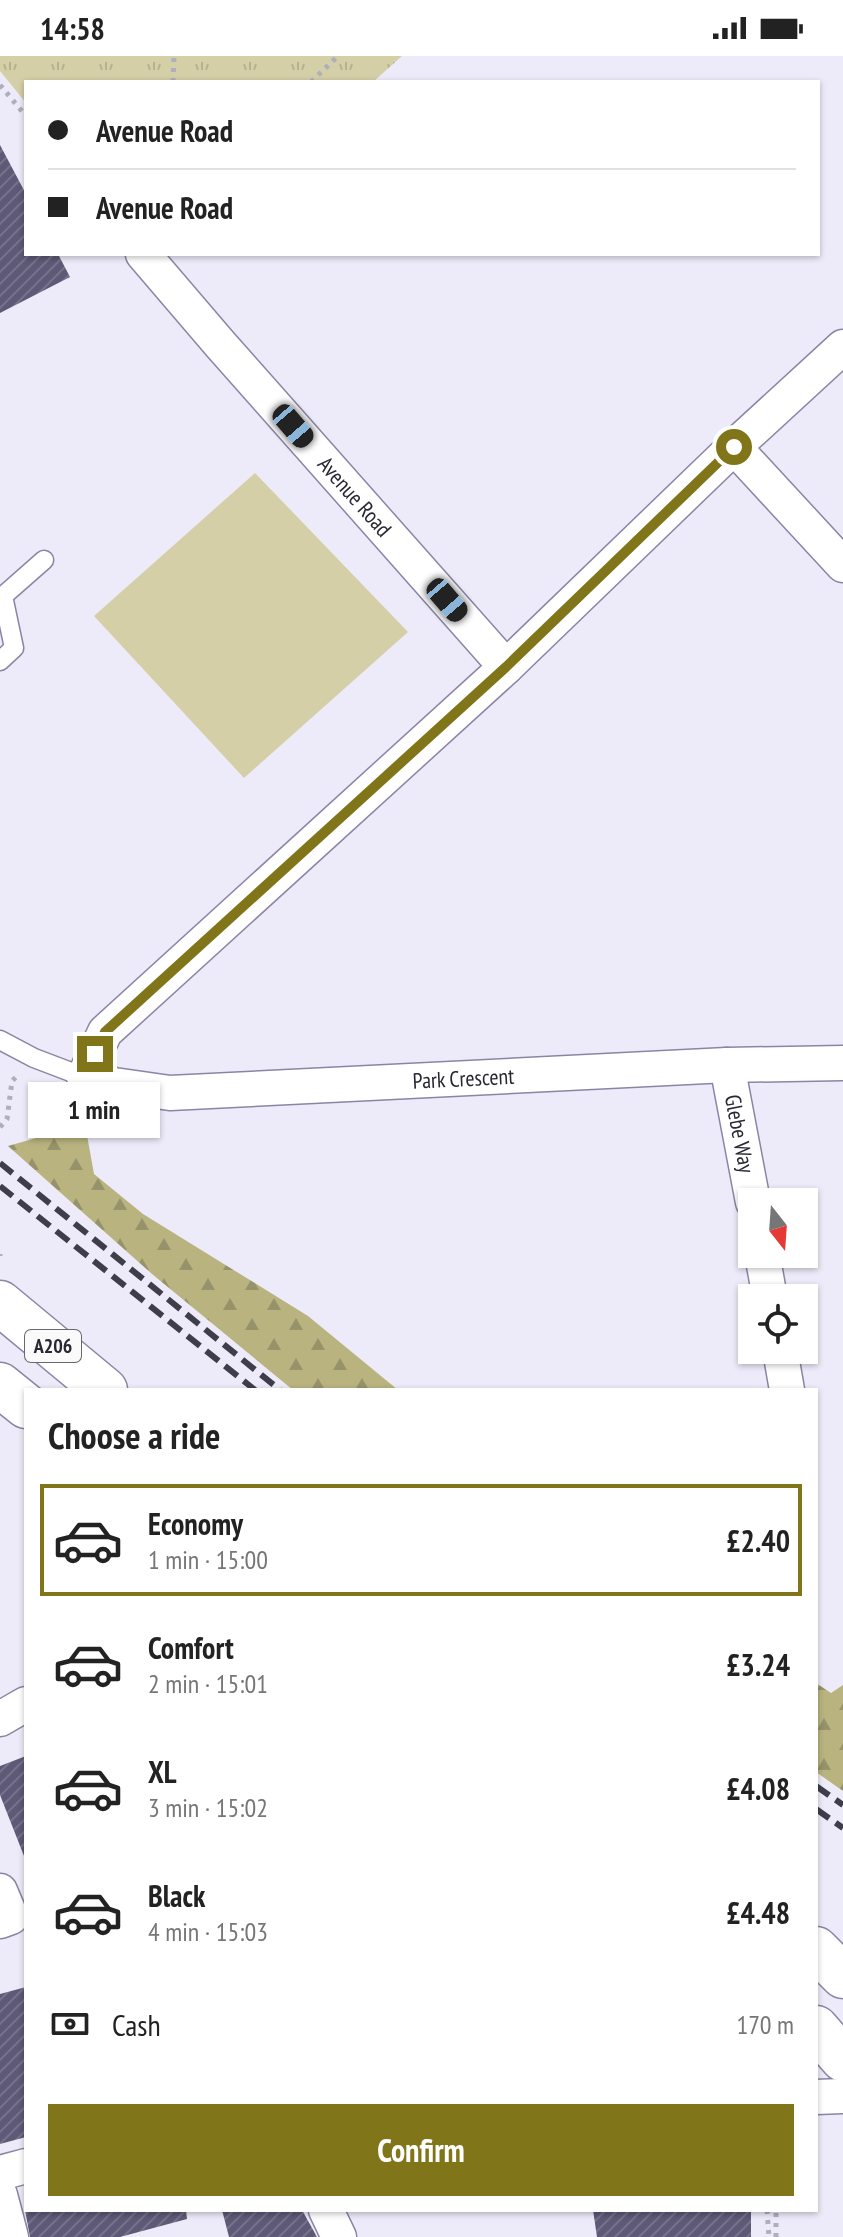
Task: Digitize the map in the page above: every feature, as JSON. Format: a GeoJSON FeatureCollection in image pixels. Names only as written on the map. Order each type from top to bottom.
{"type":"FeatureCollection","features":[{"type":"Feature","properties":{"kind":"main road","name":"A206"},"geometry":{"type":"LineString","coordinates":[[0,1303],[103,1388]]}},
{"type":"Feature","properties":{"kind":"main road"},"geometry":{"type":"LineString","coordinates":[[0,1385],[24,1404]]}},
{"type":"Feature","properties":{"kind":"main road"},"geometry":{"type":"LineString","coordinates":[[818,1951],[843,1976]]}},
{"type":"Feature","properties":{"kind":"main road"},"geometry":{"type":"LineString","coordinates":[[818,2030],[843,2059]]}},
{"type":"Feature","properties":{"kind":"street","name":"Avenue Road"},"geometry":{"type":"LineString","coordinates":[[145,256],[506,667]]}},
{"type":"Feature","properties":{"kind":"street"},"geometry":{"type":"LineString","coordinates":[[84,1077],[105,1032],[506,667],[734,447],[843,347]]}},
{"type":"Feature","properties":{"kind":"street"},"geometry":{"type":"LineString","coordinates":[[734,447],[843,565]]}},
{"type":"Feature","properties":{"kind":"street","name":"Park Crescent"},"geometry":{"type":"LineString","coordinates":[[84,1077],[170,1093],[727,1065],[843,1063]]}},
{"type":"Feature","properties":{"kind":"street","name":"Glebe Way"},"geometry":{"type":"LineString","coordinates":[[727,1065],[750,1188]]}},
{"type":"Feature","properties":{"kind":"street"},"geometry":{"type":"LineString","coordinates":[[782,1364],[787,1388]]}},
{"type":"Feature","properties":{"kind":"street"},"geometry":{"type":"LineString","coordinates":[[0,1719],[24,1705]]}},
{"type":"Feature","properties":{"kind":"street"},"geometry":{"type":"LineString","coordinates":[[818,2097],[843,2096]]}},
{"type":"Feature","properties":{"kind":"street"},"geometry":{"type":"LineString","coordinates":[[0,2173],[24,2167]]}},
{"type":"Feature","properties":{"kind":"street"},"geometry":{"type":"LineString","coordinates":[[0,2195],[11,2237]]}},
{"type":"Feature","properties":{"kind":"street"},"geometry":{"type":"LineString","coordinates":[[327,2212],[339,2237]]}},
{"type":"Feature","properties":{"kind":"lane"},"geometry":{"type":"LineString","coordinates":[[0,661],[14,648],[3,596],[44,560]]}},
{"type":"Feature","properties":{"kind":"lane"},"geometry":{"type":"LineString","coordinates":[[0,1040],[34,1058],[84,1077]]}},
{"type":"Feature","properties":{"kind":"path"},"geometry":{"type":"LineString","coordinates":[[173,80],[174,56]]}},
{"type":"Feature","properties":{"kind":"path"},"geometry":{"type":"LineString","coordinates":[[313,80],[338,56]]}},
{"type":"Feature","properties":{"kind":"path"},"geometry":{"type":"LineString","coordinates":[[0,85],[24,114]]}},
{"type":"Feature","properties":{"kind":"path"},"geometry":{"type":"LineString","coordinates":[[2,1126],[7,1119],[12,1081],[34,1058]]}},
{"type":"Feature","properties":{"kind":"path"},"geometry":{"type":"LineString","coordinates":[[767,2212],[769,2237]]}},
{"type":"Feature","properties":{"kind":"path"},"geometry":{"type":"LineString","coordinates":[[776,2212],[776,2237]]}},
{"type":"Feature","properties":{"kind":"green space"},"geometry":{"type":"Polygon","coordinates":[[[0,56],[402,56],[375,80],[24,80],[24,101],[0,71],[0,56]]]}},
{"type":"Feature","properties":{"kind":"green space"},"geometry":{"type":"Polygon","coordinates":[[[255,473],[408,632],[244,778],[94,616],[255,473]]]}},
{"type":"Feature","properties":{"kind":"green space"},"geometry":{"type":"Polygon","coordinates":[[[85,1124],[94,1174],[143,1214],[308,1316],[396,1388],[291,1388],[152,1274],[8,1146],[85,1124]]]}},
{"type":"Feature","properties":{"kind":"green space"},"geometry":{"type":"Polygon","coordinates":[[[818,1684],[831,1693],[843,1685],[843,1791],[818,1773],[818,1684]]]}},
{"type":"Feature","properties":{"kind":"building"},"geometry":{"type":"Polygon","coordinates":[[[0,145],[24,190],[24,256],[59,256],[70,277],[0,313],[0,145]]]}},
{"type":"Feature","properties":{"kind":"building"},"geometry":{"type":"Polygon","coordinates":[[[24,1757],[24,1856],[0,1795],[0,1766],[24,1757]]]}},
{"type":"Feature","properties":{"kind":"building"},"geometry":{"type":"Polygon","coordinates":[[[24,1988],[24,2138],[0,2144],[0,1994],[24,1988]]]}},
{"type":"Feature","properties":{"kind":"building"},"geometry":{"type":"Polygon","coordinates":[[[25,2212],[186,2212],[187,2219],[120,2237],[30,2237],[25,2212]]]}},
{"type":"Feature","properties":{"kind":"building"},"geometry":{"type":"Polygon","coordinates":[[[223,2212],[303,2212],[317,2237],[229,2237],[223,2212]]]}},
{"type":"Feature","properties":{"kind":"building"},"geometry":{"type":"Polygon","coordinates":[[[593,2212],[751,2212],[751,2237],[597,2237],[593,2212]]]}},
{"type":"Feature","properties":{"kind":"railway"},"geometry":{"type":"LineString","coordinates":[[0,1163],[278,1388]]}},
{"type":"Feature","properties":{"kind":"railway"},"geometry":{"type":"LineString","coordinates":[[0,1186],[252,1388]]}},
{"type":"Feature","properties":{"kind":"railway"},"geometry":{"type":"LineString","coordinates":[[818,1787],[843,1805]]}},
{"type":"Feature","properties":{"kind":"railway"},"geometry":{"type":"LineString","coordinates":[[818,1810],[843,1828]]}},
{"type":"Feature","properties":{"kind":"route"},"geometry":{"type":"LineString","coordinates":[[95,1054],[105,1032],[506,667],[734,447]]}}]}
